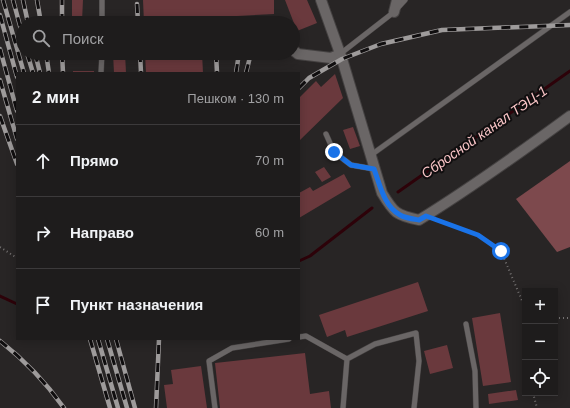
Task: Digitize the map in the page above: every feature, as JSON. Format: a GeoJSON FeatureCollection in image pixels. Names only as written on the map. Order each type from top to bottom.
{"type":"FeatureCollection","features":[{"type":"Feature","properties":{"kind":"main road"},"geometry":{"type":"LineString","coordinates":[[321,0],[340,54],[382,193],[391,209],[402,216],[419,220],[426,216],[521,152],[570,116]]}},
{"type":"Feature","properties":{"kind":"main road"},"geometry":{"type":"LineString","coordinates":[[394,12],[397,0]]}},
{"type":"Feature","properties":{"kind":"main road"},"geometry":{"type":"LineString","coordinates":[[300,54],[331,58],[340,54]]}},
{"type":"Feature","properties":{"kind":"lane"},"geometry":{"type":"LineString","coordinates":[[102,0],[102,16]]}},
{"type":"Feature","properties":{"kind":"lane"},"geometry":{"type":"LineString","coordinates":[[340,54],[394,12],[405,0]]}},
{"type":"Feature","properties":{"kind":"lane"},"geometry":{"type":"LineString","coordinates":[[371,155],[570,12]]}},
{"type":"Feature","properties":{"kind":"lane"},"geometry":{"type":"LineString","coordinates":[[102,60],[102,72]]}},
{"type":"Feature","properties":{"kind":"lane"},"geometry":{"type":"LineString","coordinates":[[326,134],[334,152],[351,165],[374,169]]}},
{"type":"Feature","properties":{"kind":"lane"},"geometry":{"type":"LineString","coordinates":[[466,324],[475,371],[476,408]]}},
{"type":"Feature","properties":{"kind":"lane"},"geometry":{"type":"LineString","coordinates":[[347,359],[375,344],[416,333],[419,361],[414,408]]}},
{"type":"Feature","properties":{"kind":"lane"},"geometry":{"type":"LineString","coordinates":[[300,337],[306,336],[347,359]]}},
{"type":"Feature","properties":{"kind":"lane"},"geometry":{"type":"LineString","coordinates":[[215,408],[209,361],[232,348],[283,340]]}},
{"type":"Feature","properties":{"kind":"lane"},"geometry":{"type":"LineString","coordinates":[[343,408],[347,359]]}},
{"type":"Feature","properties":{"kind":"path"},"geometry":{"type":"LineString","coordinates":[[426,216],[478,235],[501,251],[522,301]]}},
{"type":"Feature","properties":{"kind":"path"},"geometry":{"type":"LineString","coordinates":[[0,247],[16,257]]}},
{"type":"Feature","properties":{"kind":"path"},"geometry":{"type":"LineString","coordinates":[[558,318],[570,318]]}},
{"type":"Feature","properties":{"kind":"path"},"geometry":{"type":"LineString","coordinates":[[534,396],[536,408]]}},
{"type":"Feature","properties":{"kind":"shaded area"},"geometry":{"type":"Polygon","coordinates":[[[570,161],[570,247],[557,252],[516,199],[570,161]]]}},
{"type":"Feature","properties":{"kind":"building"},"geometry":{"type":"Polygon","coordinates":[[[72,0],[83,0],[82,16],[72,16],[72,0]]]}},
{"type":"Feature","properties":{"kind":"building"},"geometry":{"type":"Polygon","coordinates":[[[143,0],[274,0],[274,14],[237,16],[144,16],[143,0]]]}},
{"type":"Feature","properties":{"kind":"building"},"geometry":{"type":"Polygon","coordinates":[[[285,0],[307,0],[317,23],[300,30],[300,16],[291,16],[285,0]]]}},
{"type":"Feature","properties":{"kind":"building"},"geometry":{"type":"Polygon","coordinates":[[[113,60],[125,60],[126,72],[114,72],[113,60]]]}},
{"type":"Feature","properties":{"kind":"building"},"geometry":{"type":"Polygon","coordinates":[[[145,60],[202,60],[203,72],[146,72],[145,60]]]}},
{"type":"Feature","properties":{"kind":"building"},"geometry":{"type":"Polygon","coordinates":[[[73,71],[94,71],[94,72],[73,71]]]}},
{"type":"Feature","properties":{"kind":"building"},"geometry":{"type":"Polygon","coordinates":[[[335,74],[343,98],[300,140],[300,97],[316,81],[321,87],[335,74]]]}},
{"type":"Feature","properties":{"kind":"building"},"geometry":{"type":"Polygon","coordinates":[[[353,127],[360,146],[350,149],[343,130],[353,127]]]}},
{"type":"Feature","properties":{"kind":"building"},"geometry":{"type":"Polygon","coordinates":[[[324,167],[331,177],[322,182],[315,172],[324,167]]]}},
{"type":"Feature","properties":{"kind":"building"},"geometry":{"type":"Polygon","coordinates":[[[344,174],[351,187],[300,217],[300,192],[310,187],[313,191],[344,174]]]}},
{"type":"Feature","properties":{"kind":"building"},"geometry":{"type":"Polygon","coordinates":[[[418,282],[428,311],[347,337],[345,330],[327,337],[319,315],[418,282]]]}},
{"type":"Feature","properties":{"kind":"building"},"geometry":{"type":"Polygon","coordinates":[[[500,313],[511,382],[483,386],[472,318],[500,313]]]}},
{"type":"Feature","properties":{"kind":"building"},"geometry":{"type":"Polygon","coordinates":[[[447,345],[453,368],[430,374],[424,351],[447,345]]]}},
{"type":"Feature","properties":{"kind":"building"},"geometry":{"type":"Polygon","coordinates":[[[305,353],[310,394],[329,391],[331,408],[220,408],[215,363],[305,353]]]}},
{"type":"Feature","properties":{"kind":"building"},"geometry":{"type":"Polygon","coordinates":[[[201,366],[207,408],[167,408],[164,385],[173,384],[171,370],[201,366]]]}},
{"type":"Feature","properties":{"kind":"building"},"geometry":{"type":"Polygon","coordinates":[[[516,390],[518,400],[489,404],[488,394],[516,390]]]}},
{"type":"Feature","properties":{"kind":"waterway","name":"Сбросной канал ТЭЦ-1"},"geometry":{"type":"LineString","coordinates":[[398,192],[570,71]]}},
{"type":"Feature","properties":{"kind":"waterway","name":"Сбросной канал ТЭЦ-1"},"geometry":{"type":"LineString","coordinates":[[300,261],[310,256],[372,208]]}},
{"type":"Feature","properties":{"kind":"waterway","name":"Сбросной канал ТЭЦ-1"},"geometry":{"type":"LineString","coordinates":[[0,296],[16,304]]}},
{"type":"Feature","properties":{"kind":"railway"},"geometry":{"type":"LineString","coordinates":[[3,0],[16,45]]}},
{"type":"Feature","properties":{"kind":"railway"},"geometry":{"type":"LineString","coordinates":[[13,0],[17,16]]}},
{"type":"Feature","properties":{"kind":"railway"},"geometry":{"type":"LineString","coordinates":[[23,0],[26,16]]}},
{"type":"Feature","properties":{"kind":"railway"},"geometry":{"type":"LineString","coordinates":[[37,0],[40,16]]}},
{"type":"Feature","properties":{"kind":"railway"},"geometry":{"type":"LineString","coordinates":[[62,0],[62,16]]}},
{"type":"Feature","properties":{"kind":"railway"},"geometry":{"type":"LineString","coordinates":[[137,4],[138,16]]}},
{"type":"Feature","properties":{"kind":"railway"},"geometry":{"type":"LineString","coordinates":[[0,15],[16,73]]}},
{"type":"Feature","properties":{"kind":"railway"},"geometry":{"type":"LineString","coordinates":[[300,87],[309,78],[342,59],[381,44],[442,30],[570,25]]}},
{"type":"Feature","properties":{"kind":"railway"},"geometry":{"type":"LineString","coordinates":[[0,49],[16,107]]}},
{"type":"Feature","properties":{"kind":"railway"},"geometry":{"type":"LineString","coordinates":[[20,60],[24,72]]}},
{"type":"Feature","properties":{"kind":"railway"},"geometry":{"type":"LineString","coordinates":[[29,60],[33,72]]}},
{"type":"Feature","properties":{"kind":"railway"},"geometry":{"type":"LineString","coordinates":[[37,60],[40,72]]}},
{"type":"Feature","properties":{"kind":"railway"},"geometry":{"type":"LineString","coordinates":[[47,60],[49,72]]}},
{"type":"Feature","properties":{"kind":"railway"},"geometry":{"type":"LineString","coordinates":[[62,60],[63,72]]}},
{"type":"Feature","properties":{"kind":"railway"},"geometry":{"type":"LineString","coordinates":[[140,60],[141,72]]}},
{"type":"Feature","properties":{"kind":"railway"},"geometry":{"type":"LineString","coordinates":[[216,60],[217,72]]}},
{"type":"Feature","properties":{"kind":"railway"},"geometry":{"type":"LineString","coordinates":[[236,72],[238,60]]}},
{"type":"Feature","properties":{"kind":"railway"},"geometry":{"type":"LineString","coordinates":[[246,72],[249,60]]}},
{"type":"Feature","properties":{"kind":"railway"},"geometry":{"type":"LineString","coordinates":[[0,80],[16,136]]}},
{"type":"Feature","properties":{"kind":"railway"},"geometry":{"type":"LineString","coordinates":[[0,116],[16,161]]}},
{"type":"Feature","properties":{"kind":"railway"},"geometry":{"type":"LineString","coordinates":[[90,340],[110,408]]}},
{"type":"Feature","properties":{"kind":"railway"},"geometry":{"type":"LineString","coordinates":[[98,340],[118,408]]}},
{"type":"Feature","properties":{"kind":"railway"},"geometry":{"type":"LineString","coordinates":[[107,340],[127,408]]}},
{"type":"Feature","properties":{"kind":"railway"},"geometry":{"type":"LineString","coordinates":[[116,340],[135,408]]}},
{"type":"Feature","properties":{"kind":"railway"},"geometry":{"type":"LineString","coordinates":[[156,408],[159,340]]}},
{"type":"Feature","properties":{"kind":"railway"},"geometry":{"type":"LineString","coordinates":[[0,341],[34,372],[64,408]]}},
{"type":"Feature","properties":{"kind":"route"},"geometry":{"type":"LineString","coordinates":[[334,152],[351,165],[374,169],[382,193],[391,209],[402,216],[419,220],[426,216],[478,235],[501,251]]}}]}
